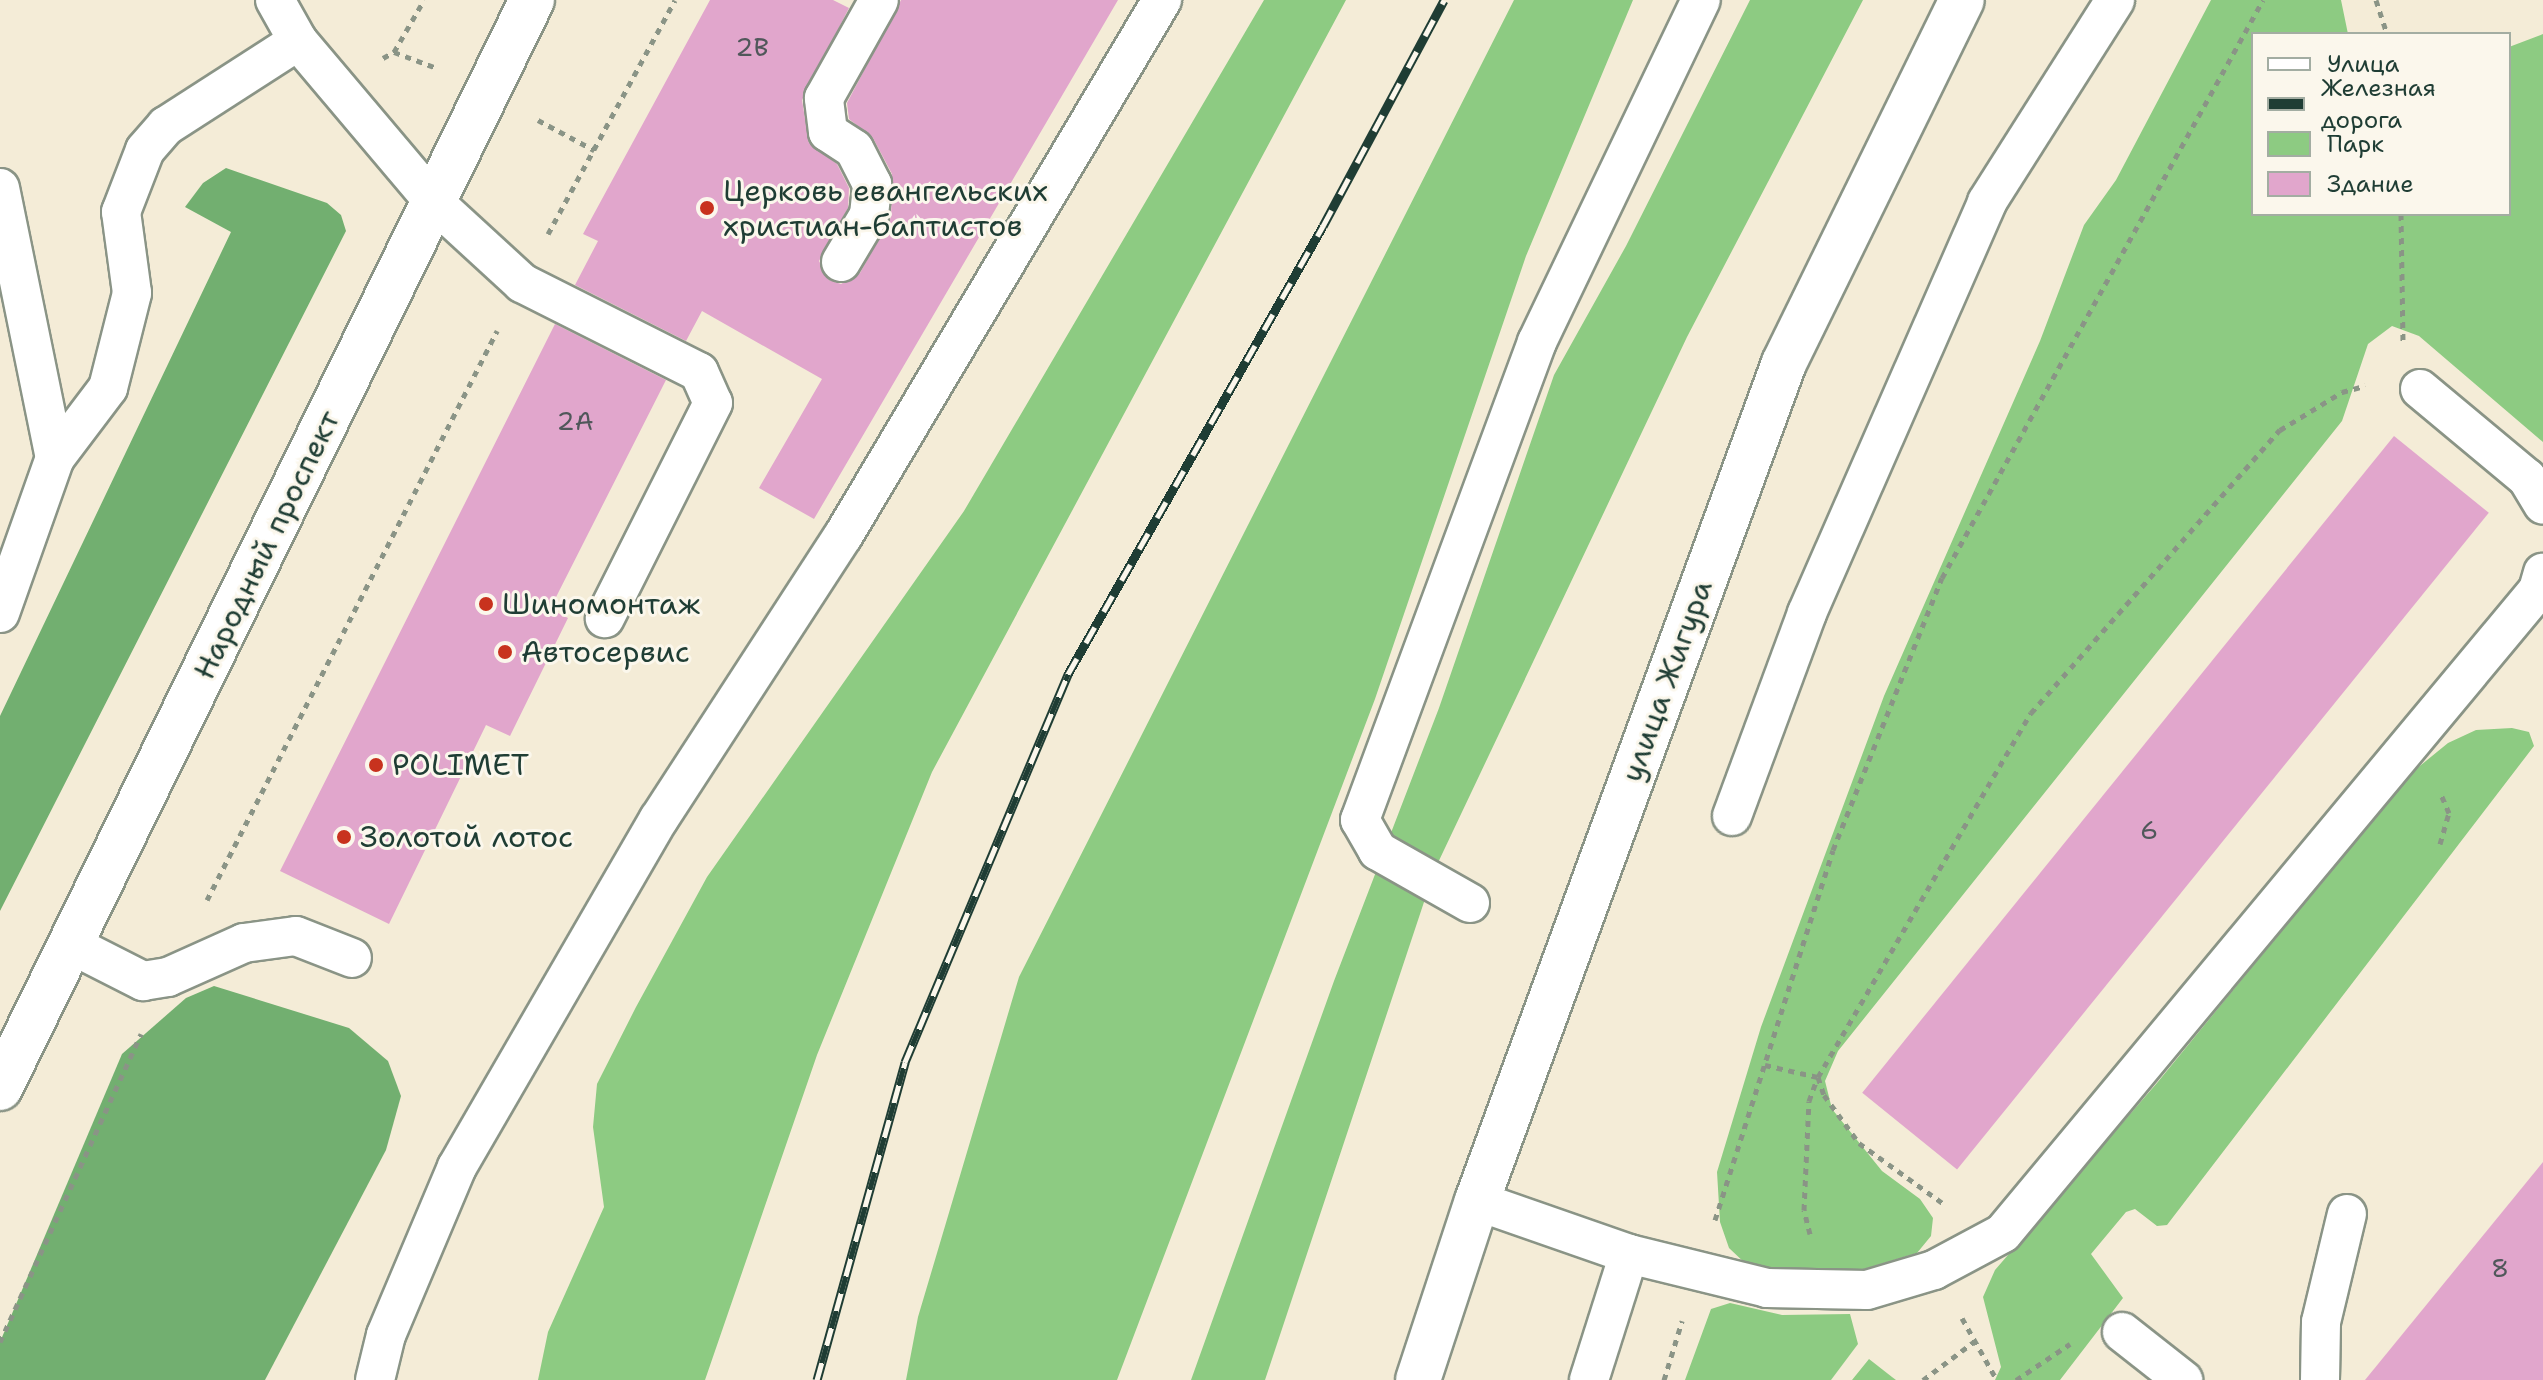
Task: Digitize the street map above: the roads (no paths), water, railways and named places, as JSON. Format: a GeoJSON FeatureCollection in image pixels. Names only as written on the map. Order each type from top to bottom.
{"type":"FeatureCollection","features":[{"type":"Feature","properties":{"kind":"main road","name":"Народный проспект"},"geometry":{"type":"LineString","coordinates":[[0,1088],[532,0]]}},
{"type":"Feature","properties":{"kind":"main road","name":"улица Жигура"},"geometry":{"type":"LineString","coordinates":[[1418,1380],[1477,1201],[1784,363],[1962,0]]}},
{"type":"Feature","properties":{"kind":"lane"},"geometry":{"type":"LineString","coordinates":[[275,0],[298,41],[434,202],[522,283],[699,372],[713,403],[605,618]]}},
{"type":"Feature","properties":{"kind":"lane"},"geometry":{"type":"LineString","coordinates":[[841,262],[869,215],[872,184],[854,149],[828,132],[824,98],[879,0]]}},
{"type":"Feature","properties":{"kind":"lane"},"geometry":{"type":"LineString","coordinates":[[375,1380],[386,1335],[457,1167],[659,819],[843,536],[1162,0]]}},
{"type":"Feature","properties":{"kind":"lane"},"geometry":{"type":"LineString","coordinates":[[1470,903],[1378,851],[1360,820],[1537,342],[1701,0]]}},
{"type":"Feature","properties":{"kind":"lane"},"geometry":{"type":"LineString","coordinates":[[1732,816],[1807,613],[1987,202],[2115,0]]}},
{"type":"Feature","properties":{"kind":"lane"},"geometry":{"type":"LineString","coordinates":[[0,613],[55,458],[108,388],[132,293],[121,212],[145,150],[166,126],[298,41]]}},
{"type":"Feature","properties":{"kind":"lane"},"geometry":{"type":"LineString","coordinates":[[0,188],[55,458]]}},
{"type":"Feature","properties":{"kind":"lane"},"geometry":{"type":"LineString","coordinates":[[2420,389],[2527,478],[2543,505]]}},
{"type":"Feature","properties":{"kind":"lane"},"geometry":{"type":"LineString","coordinates":[[1477,1201],[1629,1254],[1767,1288],[1867,1290],[1934,1270],[2003,1233],[2538,590],[2543,573]]}},
{"type":"Feature","properties":{"kind":"lane"},"geometry":{"type":"LineString","coordinates":[[72,945],[143,981],[168,977],[244,943],[296,936],[352,958]]}},
{"type":"Feature","properties":{"kind":"lane"},"geometry":{"type":"LineString","coordinates":[[2320,1380],[2321,1322],[2347,1214]]}},
{"type":"Feature","properties":{"kind":"lane"},"geometry":{"type":"LineString","coordinates":[[1589,1380],[1629,1254]]}},
{"type":"Feature","properties":{"kind":"lane"},"geometry":{"type":"LineString","coordinates":[[2122,1332],[2183,1380]]}},
{"type":"Feature","properties":{"kind":"railway"},"geometry":{"type":"LineString","coordinates":[[817,1380],[905,1062],[1068,674],[1323,226],[1444,0]]}},
{"type":"Feature","properties":{"kind":"place","name":"Церковь евангельских христиан-баптистов"},"geometry":{"type":"Point","coordinates":[707,208]}},
{"type":"Feature","properties":{"kind":"place","name":"Шиномонтаж"},"geometry":{"type":"Point","coordinates":[486,604]}},
{"type":"Feature","properties":{"kind":"place","name":"Автосервис"},"geometry":{"type":"Point","coordinates":[505,652]}},
{"type":"Feature","properties":{"kind":"place","name":"POLIMET"},"geometry":{"type":"Point","coordinates":[376,765]}},
{"type":"Feature","properties":{"kind":"place","name":"Золотой лотос"},"geometry":{"type":"Point","coordinates":[344,837]}}]}
